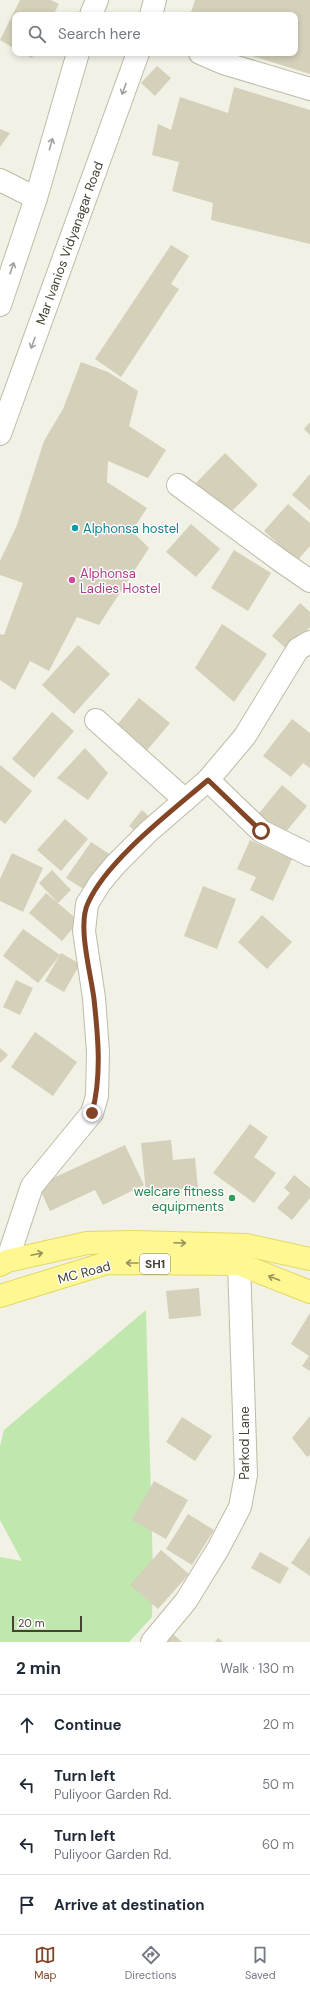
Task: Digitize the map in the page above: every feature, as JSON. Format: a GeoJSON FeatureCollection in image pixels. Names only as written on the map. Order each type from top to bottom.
{"type":"FeatureCollection","features":[{"type":"Feature","properties":{"kind":"main road","name":"MC Road"},"geometry":{"type":"LineString","coordinates":[[4,1263],[87,1243],[133,1242],[246,1245],[310,1259]]}},
{"type":"Feature","properties":{"kind":"main road","name":"MC Road"},"geometry":{"type":"LineString","coordinates":[[0,1296],[106,1263],[239,1264],[310,1292]]}},
{"type":"Feature","properties":{"kind":"street"},"geometry":{"type":"LineString","coordinates":[[92,12],[96,0]]}},
{"type":"Feature","properties":{"kind":"street"},"geometry":{"type":"LineString","coordinates":[[152,12],[155,0]]}},
{"type":"Feature","properties":{"kind":"street"},"geometry":{"type":"LineString","coordinates":[[0,305],[36,198],[77,56]]}},
{"type":"Feature","properties":{"kind":"street","name":"Mar Ivanios Vidyanagar Road"},"geometry":{"type":"LineString","coordinates":[[0,434],[137,56]]}},
{"type":"Feature","properties":{"kind":"street"},"geometry":{"type":"LineString","coordinates":[[207,56],[222,63],[310,89]]}},
{"type":"Feature","properties":{"kind":"street"},"geometry":{"type":"LineString","coordinates":[[0,180],[36,198]]}},
{"type":"Feature","properties":{"kind":"street"},"geometry":{"type":"LineString","coordinates":[[178,485],[281,562],[310,580]]}},
{"type":"Feature","properties":{"kind":"street"},"geometry":{"type":"LineString","coordinates":[[4,1263],[32,1186],[92,1113],[97,1096],[97,1044],[94,998],[84,931],[87,904],[100,883],[115,865],[148,832],[208,780],[245,736],[306,650]]}},
{"type":"Feature","properties":{"kind":"street"},"geometry":{"type":"LineString","coordinates":[[96,720],[185,800]]}},
{"type":"Feature","properties":{"kind":"street"},"geometry":{"type":"LineString","coordinates":[[208,780],[261,831],[310,855]]}},
{"type":"Feature","properties":{"kind":"street","name":"Parkod Lane"},"geometry":{"type":"LineString","coordinates":[[152,1642],[186,1601],[218,1549],[240,1507],[246,1474],[239,1264]]}},
{"type":"Feature","properties":{"kind":"green space"},"geometry":{"type":"Polygon","coordinates":[[[146,1310],[153,1573],[152,1617],[129,1642],[0,1642],[0,1557],[22,1561],[0,1520],[0,1446],[4,1430],[146,1310]]]}},
{"type":"Feature","properties":{"kind":"building"},"geometry":{"type":"Polygon","coordinates":[[[20,0],[51,0],[59,4],[55,12],[14,12],[20,0]]]}},
{"type":"Feature","properties":{"kind":"building"},"geometry":{"type":"Polygon","coordinates":[[[195,0],[310,0],[310,74],[253,56],[298,56],[298,12],[191,12],[195,0]]]}},
{"type":"Feature","properties":{"kind":"building"},"geometry":{"type":"Polygon","coordinates":[[[12,16],[12,47],[0,40],[12,16]]]}},
{"type":"Feature","properties":{"kind":"building"},"geometry":{"type":"Polygon","coordinates":[[[157,66],[171,78],[155,96],[141,83],[157,66]]]}},
{"type":"Feature","properties":{"kind":"building"},"geometry":{"type":"Polygon","coordinates":[[[234,87],[310,110],[310,244],[211,220],[213,203],[172,191],[179,162],[152,155],[158,124],[171,130],[180,97],[228,113],[234,87]]]}},
{"type":"Feature","properties":{"kind":"building"},"geometry":{"type":"Polygon","coordinates":[[[0,129],[10,133],[0,147],[0,129]]]}},
{"type":"Feature","properties":{"kind":"building"},"geometry":{"type":"Polygon","coordinates":[[[171,245],[189,256],[171,284],[179,289],[121,377],[95,359],[171,245]]]}},
{"type":"Feature","properties":{"kind":"building","name":"Alphonsa hostel"},"geometry":{"type":"Polygon","coordinates":[[[81,362],[108,372],[138,391],[129,426],[166,450],[148,478],[108,461],[107,482],[147,508],[132,531],[149,548],[99,625],[77,617],[49,671],[30,661],[15,690],[0,680],[0,634],[4,635],[23,583],[0,575],[0,561],[17,525],[44,441],[63,409],[81,362]]]}},
{"type":"Feature","properties":{"kind":"building"},"geometry":{"type":"Polygon","coordinates":[[[310,422],[310,435],[304,429],[310,422]]]}},
{"type":"Feature","properties":{"kind":"building"},"geometry":{"type":"Polygon","coordinates":[[[225,453],[258,485],[228,515],[196,483],[225,453]]]}},
{"type":"Feature","properties":{"kind":"building"},"geometry":{"type":"Polygon","coordinates":[[[310,474],[310,510],[292,495],[310,474]]]}},
{"type":"Feature","properties":{"kind":"building"},"geometry":{"type":"Polygon","coordinates":[[[288,504],[310,523],[310,546],[297,561],[264,531],[288,504]]]}},
{"type":"Feature","properties":{"kind":"building"},"geometry":{"type":"Polygon","coordinates":[[[191,524],[220,549],[196,577],[166,552],[191,524]]]}},
{"type":"Feature","properties":{"kind":"building"},"geometry":{"type":"Polygon","coordinates":[[[234,550],[271,573],[248,611],[211,588],[234,550]]]}},
{"type":"Feature","properties":{"kind":"building"},"geometry":{"type":"Polygon","coordinates":[[[300,603],[310,612],[310,627],[289,651],[272,636],[300,603]]]}},
{"type":"Feature","properties":{"kind":"building"},"geometry":{"type":"Polygon","coordinates":[[[222,624],[267,654],[234,702],[195,668],[222,624]]]}},
{"type":"Feature","properties":{"kind":"building"},"geometry":{"type":"Polygon","coordinates":[[[78,645],[110,674],[74,714],[42,685],[78,645]]]}},
{"type":"Feature","properties":{"kind":"building"},"geometry":{"type":"Polygon","coordinates":[[[139,698],[170,723],[143,755],[113,730],[139,698]]]}},
{"type":"Feature","properties":{"kind":"building"},"geometry":{"type":"Polygon","coordinates":[[[52,712],[74,731],[34,778],[12,759],[52,712]]]}},
{"type":"Feature","properties":{"kind":"building"},"geometry":{"type":"Polygon","coordinates":[[[292,719],[310,733],[310,768],[303,763],[291,777],[263,756],[292,719]]]}},
{"type":"Feature","properties":{"kind":"building"},"geometry":{"type":"Polygon","coordinates":[[[85,748],[108,773],[88,800],[57,778],[85,748]]]}},
{"type":"Feature","properties":{"kind":"building"},"geometry":{"type":"Polygon","coordinates":[[[0,765],[32,791],[5,824],[0,820],[0,765]]]}},
{"type":"Feature","properties":{"kind":"building"},"geometry":{"type":"Polygon","coordinates":[[[282,785],[307,806],[281,838],[256,817],[282,785]]]}},
{"type":"Feature","properties":{"kind":"building"},"geometry":{"type":"Polygon","coordinates":[[[142,810],[153,820],[140,835],[129,826],[142,810]]]}},
{"type":"Feature","properties":{"kind":"building"},"geometry":{"type":"Polygon","coordinates":[[[65,819],[88,839],[61,871],[37,850],[65,819]]]}},
{"type":"Feature","properties":{"kind":"building"},"geometry":{"type":"Polygon","coordinates":[[[250,840],[292,859],[273,901],[250,890],[256,877],[237,869],[250,840]]]}},
{"type":"Feature","properties":{"kind":"building"},"geometry":{"type":"Polygon","coordinates":[[[91,842],[114,857],[90,893],[66,878],[91,842]]]}},
{"type":"Feature","properties":{"kind":"building"},"geometry":{"type":"Polygon","coordinates":[[[12,853],[43,868],[23,912],[0,901],[0,879],[12,853]]]}},
{"type":"Feature","properties":{"kind":"building"},"geometry":{"type":"Polygon","coordinates":[[[52,870],[71,890],[58,903],[39,883],[52,870]]]}},
{"type":"Feature","properties":{"kind":"building"},"geometry":{"type":"Polygon","coordinates":[[[203,886],[236,899],[217,949],[184,936],[203,886]]]}},
{"type":"Feature","properties":{"kind":"building"},"geometry":{"type":"Polygon","coordinates":[[[46,893],[79,921],[62,941],[29,913],[46,893]]]}},
{"type":"Feature","properties":{"kind":"building"},"geometry":{"type":"Polygon","coordinates":[[[262,915],[292,942],[267,969],[238,942],[262,915]]]}},
{"type":"Feature","properties":{"kind":"building"},"geometry":{"type":"Polygon","coordinates":[[[23,929],[60,955],[38,983],[3,956],[23,929]]]}},
{"type":"Feature","properties":{"kind":"building"},"geometry":{"type":"Polygon","coordinates":[[[61,953],[80,964],[64,992],[45,981],[61,953]]]}},
{"type":"Feature","properties":{"kind":"building"},"geometry":{"type":"Polygon","coordinates":[[[16,980],[33,988],[20,1015],[3,1007],[16,980]]]}},
{"type":"Feature","properties":{"kind":"building"},"geometry":{"type":"Polygon","coordinates":[[[35,1032],[77,1062],[53,1096],[11,1067],[35,1032]]]}},
{"type":"Feature","properties":{"kind":"building"},"geometry":{"type":"Polygon","coordinates":[[[0,1048],[8,1055],[0,1063],[0,1048]]]}},
{"type":"Feature","properties":{"kind":"building"},"geometry":{"type":"Polygon","coordinates":[[[250,1124],[268,1137],[254,1157],[276,1173],[254,1203],[213,1173],[250,1124]]]}},
{"type":"Feature","properties":{"kind":"building"},"geometry":{"type":"Polygon","coordinates":[[[171,1140],[173,1160],[195,1158],[198,1188],[146,1192],[141,1143],[171,1140]]]}},
{"type":"Feature","properties":{"kind":"building"},"geometry":{"type":"Polygon","coordinates":[[[125,1145],[144,1185],[103,1205],[95,1190],[50,1211],[38,1185],[125,1145]]]}},
{"type":"Feature","properties":{"kind":"building"},"geometry":{"type":"Polygon","coordinates":[[[294,1175],[310,1188],[310,1198],[292,1220],[277,1208],[290,1193],[284,1188],[294,1175]]]}},
{"type":"Feature","properties":{"kind":"building"},"geometry":{"type":"Polygon","coordinates":[[[199,1288],[201,1316],[169,1319],[166,1291],[199,1288]]]}},
{"type":"Feature","properties":{"kind":"building"},"geometry":{"type":"Polygon","coordinates":[[[310,1313],[310,1371],[302,1366],[309,1356],[291,1344],[310,1313]]]}},
{"type":"Feature","properties":{"kind":"building"},"geometry":{"type":"Polygon","coordinates":[[[310,1416],[310,1455],[307,1457],[292,1438],[310,1416]]]}},
{"type":"Feature","properties":{"kind":"building"},"geometry":{"type":"Polygon","coordinates":[[[182,1417],[212,1436],[195,1461],[166,1442],[182,1417]]]}},
{"type":"Feature","properties":{"kind":"building"},"geometry":{"type":"Polygon","coordinates":[[[154,1481],[188,1500],[166,1539],[132,1520],[154,1481]]]}},
{"type":"Feature","properties":{"kind":"building"},"geometry":{"type":"Polygon","coordinates":[[[188,1514],[214,1530],[192,1565],[166,1549],[188,1514]]]}},
{"type":"Feature","properties":{"kind":"building"},"geometry":{"type":"Polygon","coordinates":[[[310,1536],[310,1576],[291,1563],[310,1536]]]}},
{"type":"Feature","properties":{"kind":"building"},"geometry":{"type":"Polygon","coordinates":[[[161,1550],[189,1574],[158,1609],[130,1585],[161,1550]]]}},
{"type":"Feature","properties":{"kind":"building"},"geometry":{"type":"Polygon","coordinates":[[[260,1552],[289,1568],[280,1584],[251,1568],[260,1552]]]}},
{"type":"Feature","properties":{"kind":"building"},"geometry":{"type":"Polygon","coordinates":[[[172,1633],[182,1642],[163,1642],[172,1633]]]}},
{"type":"Feature","properties":{"kind":"building"},"geometry":{"type":"Polygon","coordinates":[[[218,1638],[223,1642],[215,1642],[218,1638]]]}},
{"type":"Feature","properties":{"kind":"place","name":"Alphonsa hostel"},"geometry":{"type":"Point","coordinates":[75,528]}},
{"type":"Feature","properties":{"kind":"place","name":"Alphonsa Ladies Hostel"},"geometry":{"type":"Point","coordinates":[72,580]}},
{"type":"Feature","properties":{"kind":"place","name":"welcare fitness equipments"},"geometry":{"type":"Point","coordinates":[232,1198]}},
{"type":"Feature","properties":{"kind":"route"},"geometry":{"type":"LineString","coordinates":[[92,1113],[97,1096],[98,1052],[94,998],[84,931],[87,904],[100,883],[115,865],[148,832],[208,780],[261,831]]}}]}
